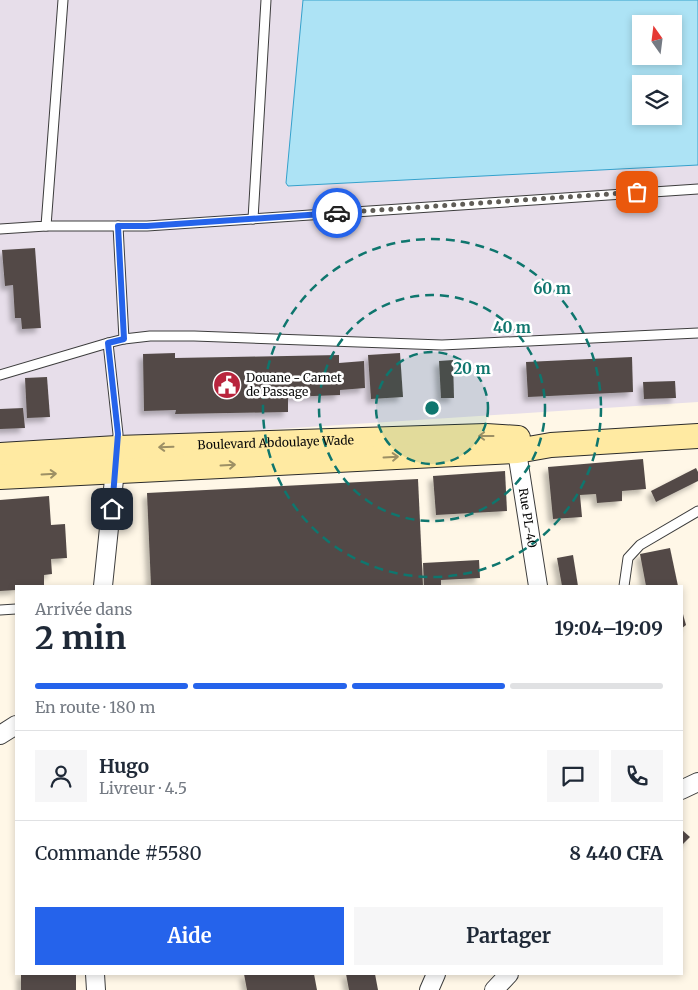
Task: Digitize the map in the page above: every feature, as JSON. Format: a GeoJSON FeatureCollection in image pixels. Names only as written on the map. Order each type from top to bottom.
{"type":"FeatureCollection","features":[{"type":"Feature","properties":{"kind":"street","name":"Boulevard Abdoulaye Wade"},"geometry":{"type":"LineString","coordinates":[[0,455],[116,459],[516,444],[551,445],[698,436]]}},
{"type":"Feature","properties":{"kind":"street","name":"Rue PL-40"},"geometry":{"type":"LineString","coordinates":[[516,444],[538,585]]}},
{"type":"Feature","properties":{"kind":"street","name":"Boulevard Abdoulaye Wade"},"geometry":{"type":"LineString","coordinates":[[0,476],[116,459]]}},
{"type":"Feature","properties":{"kind":"street"},"geometry":{"type":"LineString","coordinates":[[104,585],[116,459]]}},
{"type":"Feature","properties":{"kind":"street"},"geometry":{"type":"LineString","coordinates":[[0,735],[15,726]]}},
{"type":"Feature","properties":{"kind":"street"},"geometry":{"type":"LineString","coordinates":[[683,789],[698,782]]}},
{"type":"Feature","properties":{"kind":"street"},"geometry":{"type":"LineString","coordinates":[[95,975],[96,990]]}},
{"type":"Feature","properties":{"kind":"street"},"geometry":{"type":"LineString","coordinates":[[429,990],[436,975]]}},
{"type":"Feature","properties":{"kind":"street"},"geometry":{"type":"LineString","coordinates":[[494,990],[508,975]]}},
{"type":"Feature","properties":{"kind":"lane"},"geometry":{"type":"LineString","coordinates":[[46,226],[63,0]]}},
{"type":"Feature","properties":{"kind":"lane"},"geometry":{"type":"LineString","coordinates":[[253,219],[266,0]]}},
{"type":"Feature","properties":{"kind":"lane"},"geometry":{"type":"LineString","coordinates":[[0,229],[46,226],[147,226],[698,189]]}},
{"type":"Feature","properties":{"kind":"lane"},"geometry":{"type":"LineString","coordinates":[[118,226],[124,339]]}},
{"type":"Feature","properties":{"kind":"lane"},"geometry":{"type":"LineString","coordinates":[[0,375],[108,343],[150,336],[194,336],[442,346],[698,334]]}},
{"type":"Feature","properties":{"kind":"lane"},"geometry":{"type":"LineString","coordinates":[[108,343],[118,434],[116,459]]}},
{"type":"Feature","properties":{"kind":"lane"},"geometry":{"type":"LineString","coordinates":[[624,585],[628,558],[640,545],[698,511]]}},
{"type":"Feature","properties":{"kind":"lane"},"geometry":{"type":"LineString","coordinates":[[0,610],[15,609]]}},
{"type":"Feature","properties":{"kind":"shaded area"},"geometry":{"type":"Polygon","coordinates":[[[0,0],[698,0],[698,402],[120,439],[0,443],[0,0]]]}},
{"type":"Feature","properties":{"kind":"water"},"geometry":{"type":"Polygon","coordinates":[[[303,0],[698,0],[698,165],[288,186],[286,183],[303,0]]]}},
{"type":"Feature","properties":{"kind":"building"},"geometry":{"type":"Polygon","coordinates":[[[35,248],[41,328],[22,329],[21,318],[15,318],[13,285],[5,286],[2,250],[35,248]]]}},
{"type":"Feature","properties":{"kind":"building"},"geometry":{"type":"Polygon","coordinates":[[[175,353],[175,358],[339,355],[339,363],[364,361],[365,388],[340,390],[340,395],[288,397],[288,412],[175,414],[176,410],[144,411],[143,354],[175,353]]]}},
{"type":"Feature","properties":{"kind":"building"},"geometry":{"type":"Polygon","coordinates":[[[400,353],[403,397],[371,399],[368,355],[400,353]]]}},
{"type":"Feature","properties":{"kind":"building"},"geometry":{"type":"Polygon","coordinates":[[[632,357],[633,392],[528,397],[526,362],[632,357]]]}},
{"type":"Feature","properties":{"kind":"building"},"geometry":{"type":"Polygon","coordinates":[[[453,360],[454,398],[441,398],[439,361],[453,360]]]}},
{"type":"Feature","properties":{"kind":"building"},"geometry":{"type":"Polygon","coordinates":[[[47,377],[50,417],[27,418],[25,378],[47,377]]]}},
{"type":"Feature","properties":{"kind":"building"},"geometry":{"type":"Polygon","coordinates":[[[675,381],[676,398],[644,399],[643,382],[675,381]]]}},
{"type":"Feature","properties":{"kind":"building"},"geometry":{"type":"Polygon","coordinates":[[[23,408],[25,428],[0,429],[0,409],[23,408]]]}},
{"type":"Feature","properties":{"kind":"building"},"geometry":{"type":"Polygon","coordinates":[[[643,459],[646,489],[622,491],[622,501],[597,503],[596,494],[580,495],[582,517],[553,519],[548,467],[643,459]]]}},
{"type":"Feature","properties":{"kind":"building"},"geometry":{"type":"Polygon","coordinates":[[[696,468],[698,481],[656,502],[651,491],[696,468]]]}},
{"type":"Feature","properties":{"kind":"building"},"geometry":{"type":"Polygon","coordinates":[[[505,471],[507,511],[436,515],[433,476],[505,471]]]}},
{"type":"Feature","properties":{"kind":"building"},"geometry":{"type":"Polygon","coordinates":[[[418,479],[423,585],[151,585],[147,493],[418,479]]]}},
{"type":"Feature","properties":{"kind":"building"},"geometry":{"type":"Polygon","coordinates":[[[49,496],[51,525],[65,524],[67,558],[51,559],[52,574],[44,575],[44,585],[15,585],[15,590],[0,591],[0,500],[49,496]]]}},
{"type":"Feature","properties":{"kind":"building"},"geometry":{"type":"Polygon","coordinates":[[[670,548],[678,585],[646,585],[640,554],[670,548]]]}},
{"type":"Feature","properties":{"kind":"building"},"geometry":{"type":"Polygon","coordinates":[[[573,555],[578,585],[562,585],[557,558],[573,555]]]}},
{"type":"Feature","properties":{"kind":"building"},"geometry":{"type":"Polygon","coordinates":[[[479,560],[480,578],[441,580],[441,585],[424,585],[423,563],[479,560]]]}},
{"type":"Feature","properties":{"kind":"building"},"geometry":{"type":"Polygon","coordinates":[[[683,614],[686,625],[683,627],[683,614]]]}},
{"type":"Feature","properties":{"kind":"building"},"geometry":{"type":"Polygon","coordinates":[[[683,831],[690,837],[683,844],[683,831]]]}},
{"type":"Feature","properties":{"kind":"building"},"geometry":{"type":"Polygon","coordinates":[[[21,975],[76,975],[76,990],[21,990],[21,975]]]}},
{"type":"Feature","properties":{"kind":"building"},"geometry":{"type":"Polygon","coordinates":[[[244,975],[314,975],[317,990],[247,990],[244,975]]]}},
{"type":"Feature","properties":{"kind":"building"},"geometry":{"type":"Polygon","coordinates":[[[346,975],[375,975],[378,990],[349,990],[346,975]]]}},
{"type":"Feature","properties":{"kind":"way so far"},"geometry":{"type":"LineString","coordinates":[[337,213],[637,192]]}},
{"type":"Feature","properties":{"kind":"place","name":"Douane - Carnet de Passage"},"geometry":{"type":"Point","coordinates":[227,385]}},
{"type":"Feature","properties":{"kind":"route"},"geometry":{"type":"LineString","coordinates":[[112,509],[118,434],[108,343],[124,339],[118,226],[147,226],[337,213]]}}]}
